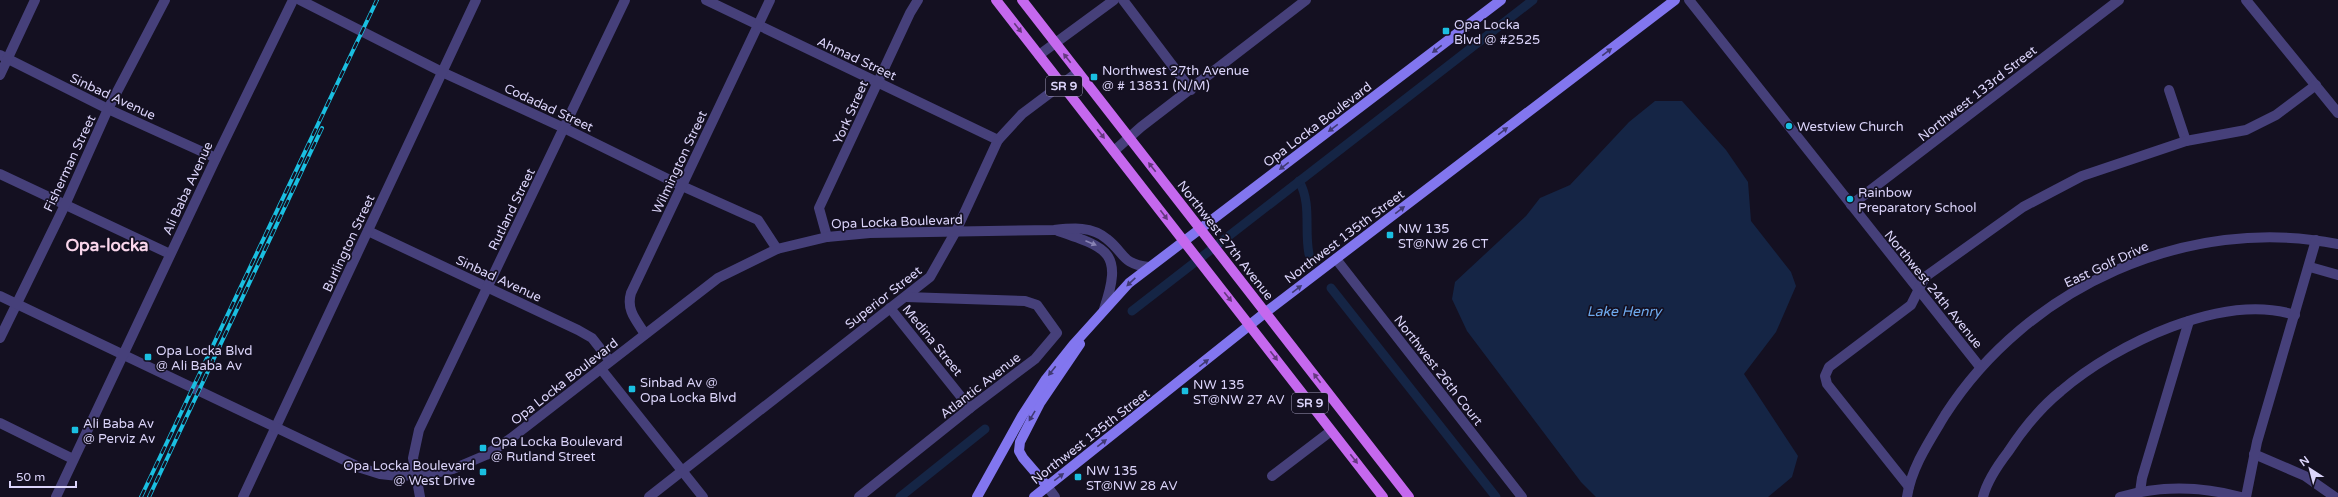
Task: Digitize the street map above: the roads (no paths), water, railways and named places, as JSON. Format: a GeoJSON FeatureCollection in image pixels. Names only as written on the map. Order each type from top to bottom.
{"type":"FeatureCollection","features":[{"type":"Feature","properties":{"kind":"main road","name":"SR 9"},"geometry":{"type":"LineString","coordinates":[[996,0],[1383,497]]}},
{"type":"Feature","properties":{"kind":"main road","name":"Northwest 27th Avenue"},"geometry":{"type":"LineString","coordinates":[[1022,0],[1409,497]]}},
{"type":"Feature","properties":{"kind":"main road","name":"Opa Locka Boulevard"},"geometry":{"type":"LineString","coordinates":[[977,497],[1026,410],[1046,379],[1080,336],[1129,283],[1183,240],[1201,229],[1501,0]]}},
{"type":"Feature","properties":{"kind":"main road","name":"Northwest 135th Street"},"geometry":{"type":"LineString","coordinates":[[1034,497],[1266,312],[1675,0]]}},
{"type":"Feature","properties":{"kind":"main road"},"geometry":{"type":"LineString","coordinates":[[1047,486],[1023,458],[1019,451],[1020,442],[1040,403],[1079,346],[1080,336]]}},
{"type":"Feature","properties":{"kind":"street"},"geometry":{"type":"LineString","coordinates":[[0,75],[4,57],[35,0]]}},
{"type":"Feature","properties":{"kind":"street","name":"Fisherman Street"},"geometry":{"type":"LineString","coordinates":[[0,338],[15,303],[65,205],[108,109],[165,0]]}},
{"type":"Feature","properties":{"kind":"street","name":"Ali Baba Avenue"},"geometry":{"type":"LineString","coordinates":[[56,497],[170,254],[294,0]]}},
{"type":"Feature","properties":{"kind":"street","name":"Codadad Street"},"geometry":{"type":"LineString","coordinates":[[300,0],[442,72],[564,128],[682,186],[758,220],[777,249]]}},
{"type":"Feature","properties":{"kind":"street","name":"Burlington Street"},"geometry":{"type":"LineString","coordinates":[[242,497],[476,0]]}},
{"type":"Feature","properties":{"kind":"street","name":"Rutland Street"},"geometry":{"type":"LineString","coordinates":[[420,497],[413,454],[419,430],[625,0]]}},
{"type":"Feature","properties":{"kind":"street","name":"Ahmad Street"},"geometry":{"type":"LineString","coordinates":[[706,0],[757,26],[998,140]]}},
{"type":"Feature","properties":{"kind":"street","name":"Wilmington Street"},"geometry":{"type":"LineString","coordinates":[[645,334],[630,312],[630,297],[770,0]]}},
{"type":"Feature","properties":{"kind":"street","name":"York Street"},"geometry":{"type":"LineString","coordinates":[[826,237],[819,208],[842,163],[878,82],[918,0]]}},
{"type":"Feature","properties":{"kind":"street"},"geometry":{"type":"LineString","coordinates":[[1039,55],[1114,0]]}},
{"type":"Feature","properties":{"kind":"street"},"geometry":{"type":"LineString","coordinates":[[1123,0],[1190,90]]}},
{"type":"Feature","properties":{"kind":"street"},"geometry":{"type":"LineString","coordinates":[[1114,151],[1306,0]]}},
{"type":"Feature","properties":{"kind":"street","name":"Northwest 24th Avenue"},"geometry":{"type":"LineString","coordinates":[[1689,0],[1980,367]]}},
{"type":"Feature","properties":{"kind":"street","name":"Northwest 133rd Street"},"geometry":{"type":"LineString","coordinates":[[1851,206],[2119,0]]}},
{"type":"Feature","properties":{"kind":"street"},"geometry":{"type":"LineString","coordinates":[[2246,0],[2338,113]]}},
{"type":"Feature","properties":{"kind":"street","name":"Sinbad Avenue"},"geometry":{"type":"LineString","coordinates":[[4,57],[108,109],[216,158]]}},
{"type":"Feature","properties":{"kind":"street","name":"Superior Street"},"geometry":{"type":"LineString","coordinates":[[649,497],[890,308],[906,298],[930,277],[956,231],[998,140],[1022,114],[1078,72]]}},
{"type":"Feature","properties":{"kind":"street"},"geometry":{"type":"LineString","coordinates":[[1898,497],[1908,491],[1827,384],[1825,375],[1829,367],[1911,305],[1926,277],[2023,208],[2082,176],[2186,141],[2246,130],[2276,115],[2316,85]]}},
{"type":"Feature","properties":{"kind":"street"},"geometry":{"type":"LineString","coordinates":[[2169,90],[2186,141]]}},
{"type":"Feature","properties":{"kind":"street"},"geometry":{"type":"LineString","coordinates":[[0,174],[170,254]]}},
{"type":"Feature","properties":{"kind":"street","name":"Opa Locka Boulevard"},"geometry":{"type":"LineString","coordinates":[[0,296],[368,471],[392,476],[416,475],[453,469],[494,451],[718,278],[777,249],[826,237],[870,233],[1054,230],[1074,228],[1092,231],[1108,239],[1133,265],[1148,267]]}},
{"type":"Feature","properties":{"kind":"street"},"geometry":{"type":"LineString","coordinates":[[1054,230],[1097,245],[1109,258],[1114,277],[1104,309]]}},
{"type":"Feature","properties":{"kind":"street","name":"Sinbad Avenue"},"geometry":{"type":"LineString","coordinates":[[368,231],[583,332],[592,338],[610,361]]}},
{"type":"Feature","properties":{"kind":"street","name":"East Golf Drive"},"geometry":{"type":"LineString","coordinates":[[1908,491],[1919,462],[1938,426],[1980,367],[2015,333],[2047,309],[2086,286],[2146,258],[2187,246],[2227,239],[2275,237],[2316,240],[2338,244]]}},
{"type":"Feature","properties":{"kind":"street"},"geometry":{"type":"LineString","coordinates":[[2246,497],[2254,454],[2310,267],[2316,240]]}},
{"type":"Feature","properties":{"kind":"street","name":"Northwest 26th Court"},"geometry":{"type":"LineString","coordinates":[[1336,259],[1522,497]]}},
{"type":"Feature","properties":{"kind":"street"},"geometry":{"type":"LineString","coordinates":[[2310,267],[2338,275]]}},
{"type":"Feature","properties":{"kind":"street","name":"Atlantic Avenue"},"geometry":{"type":"LineString","coordinates":[[859,497],[970,408],[1035,359],[1057,333],[1037,305],[1025,301],[1002,299],[906,298]]}},
{"type":"Feature","properties":{"kind":"street","name":"Medina Street"},"geometry":{"type":"LineString","coordinates":[[890,308],[970,408]]}},
{"type":"Feature","properties":{"kind":"street"},"geometry":{"type":"LineString","coordinates":[[1983,497],[1996,470],[2013,443],[2033,418],[2062,390],[2091,368],[2116,353],[2161,331],[2189,321],[2220,314],[2256,310],[2277,310],[2295,315]]}},
{"type":"Feature","properties":{"kind":"street"},"geometry":{"type":"LineString","coordinates":[[2140,492],[2142,478],[2189,321]]}},
{"type":"Feature","properties":{"kind":"street"},"geometry":{"type":"LineString","coordinates":[[600,369],[703,497]]}},
{"type":"Feature","properties":{"kind":"street"},"geometry":{"type":"LineString","coordinates":[[0,423],[73,459]]}},
{"type":"Feature","properties":{"kind":"street"},"geometry":{"type":"LineString","coordinates":[[1272,476],[1332,431]]}},
{"type":"Feature","properties":{"kind":"street"},"geometry":{"type":"LineString","coordinates":[[2254,454],[2305,476],[2335,497]]}},
{"type":"Feature","properties":{"kind":"street"},"geometry":{"type":"LineString","coordinates":[[1047,486],[1056,497]]}},
{"type":"Feature","properties":{"kind":"street"},"geometry":{"type":"LineString","coordinates":[[2120,497],[2140,492],[2171,488],[2194,488],[2218,491],[2241,497]]}},
{"type":"Feature","properties":{"kind":"water","name":"Lake Henry"},"geometry":{"type":"Polygon","coordinates":[[[1655,101],[1682,101],[1726,150],[1748,182],[1751,221],[1791,272],[1796,286],[1776,332],[1744,374],[1798,456],[1792,477],[1768,497],[1596,497],[1581,482],[1467,331],[1452,299],[1455,282],[1526,216],[1540,198],[1570,185],[1629,122],[1655,101]]]}},
{"type":"Feature","properties":{"kind":"waterway"},"geometry":{"type":"LineString","coordinates":[[1132,311],[1533,0]]}},
{"type":"Feature","properties":{"kind":"waterway"},"geometry":{"type":"LineString","coordinates":[[1299,181],[1303,190],[1307,208],[1309,254]]}},
{"type":"Feature","properties":{"kind":"waterway"},"geometry":{"type":"LineString","coordinates":[[1331,288],[1496,497]]}},
{"type":"Feature","properties":{"kind":"waterway"},"geometry":{"type":"LineString","coordinates":[[900,497],[985,429]]}},
{"type":"Feature","properties":{"kind":"railway"},"geometry":{"type":"LineString","coordinates":[[141,497],[377,0]]}},
{"type":"Feature","properties":{"kind":"railway"},"geometry":{"type":"LineString","coordinates":[[149,497],[322,128]]}},
{"type":"Feature","properties":{"kind":"place","name":"Opa Locka Blvd @ #2525"},"geometry":{"type":"Point","coordinates":[1446,31]}},
{"type":"Feature","properties":{"kind":"place","name":"Northwest 27th Avenue @ # 13831 (N/M)"},"geometry":{"type":"Point","coordinates":[1094,77]}},
{"type":"Feature","properties":{"kind":"place","name":"Westview Church"},"geometry":{"type":"Point","coordinates":[1789,126]}},
{"type":"Feature","properties":{"kind":"place","name":"Rainbow Preparatory School"},"geometry":{"type":"Point","coordinates":[1850,199]}},
{"type":"Feature","properties":{"kind":"place","name":"NW 135 ST@NW 26 CT"},"geometry":{"type":"Point","coordinates":[1390,235]}},
{"type":"Feature","properties":{"kind":"place","name":"Opa Locka Blvd @ Ali Baba Av"},"geometry":{"type":"Point","coordinates":[148,357]}},
{"type":"Feature","properties":{"kind":"place","name":"Sinbad Av @ Opa Locka Blvd"},"geometry":{"type":"Point","coordinates":[632,389]}},
{"type":"Feature","properties":{"kind":"place","name":"NW 135 ST@NW 27 AV"},"geometry":{"type":"Point","coordinates":[1185,391]}},
{"type":"Feature","properties":{"kind":"place","name":"Ali Baba Av @ Perviz Av"},"geometry":{"type":"Point","coordinates":[75,430]}},
{"type":"Feature","properties":{"kind":"place","name":"Opa Locka Boulevard @ Rutland Street"},"geometry":{"type":"Point","coordinates":[483,448]}},
{"type":"Feature","properties":{"kind":"place","name":"Opa Locka Boulevard @ West Drive"},"geometry":{"type":"Point","coordinates":[483,472]}},
{"type":"Feature","properties":{"kind":"place","name":"NW 135 ST@NW 28 AV"},"geometry":{"type":"Point","coordinates":[1078,477]}},
{"type":"Feature","properties":{"kind":"district","name":"Opa-locka"},"geometry":{"type":"Point","coordinates":[107,245]}}]}
